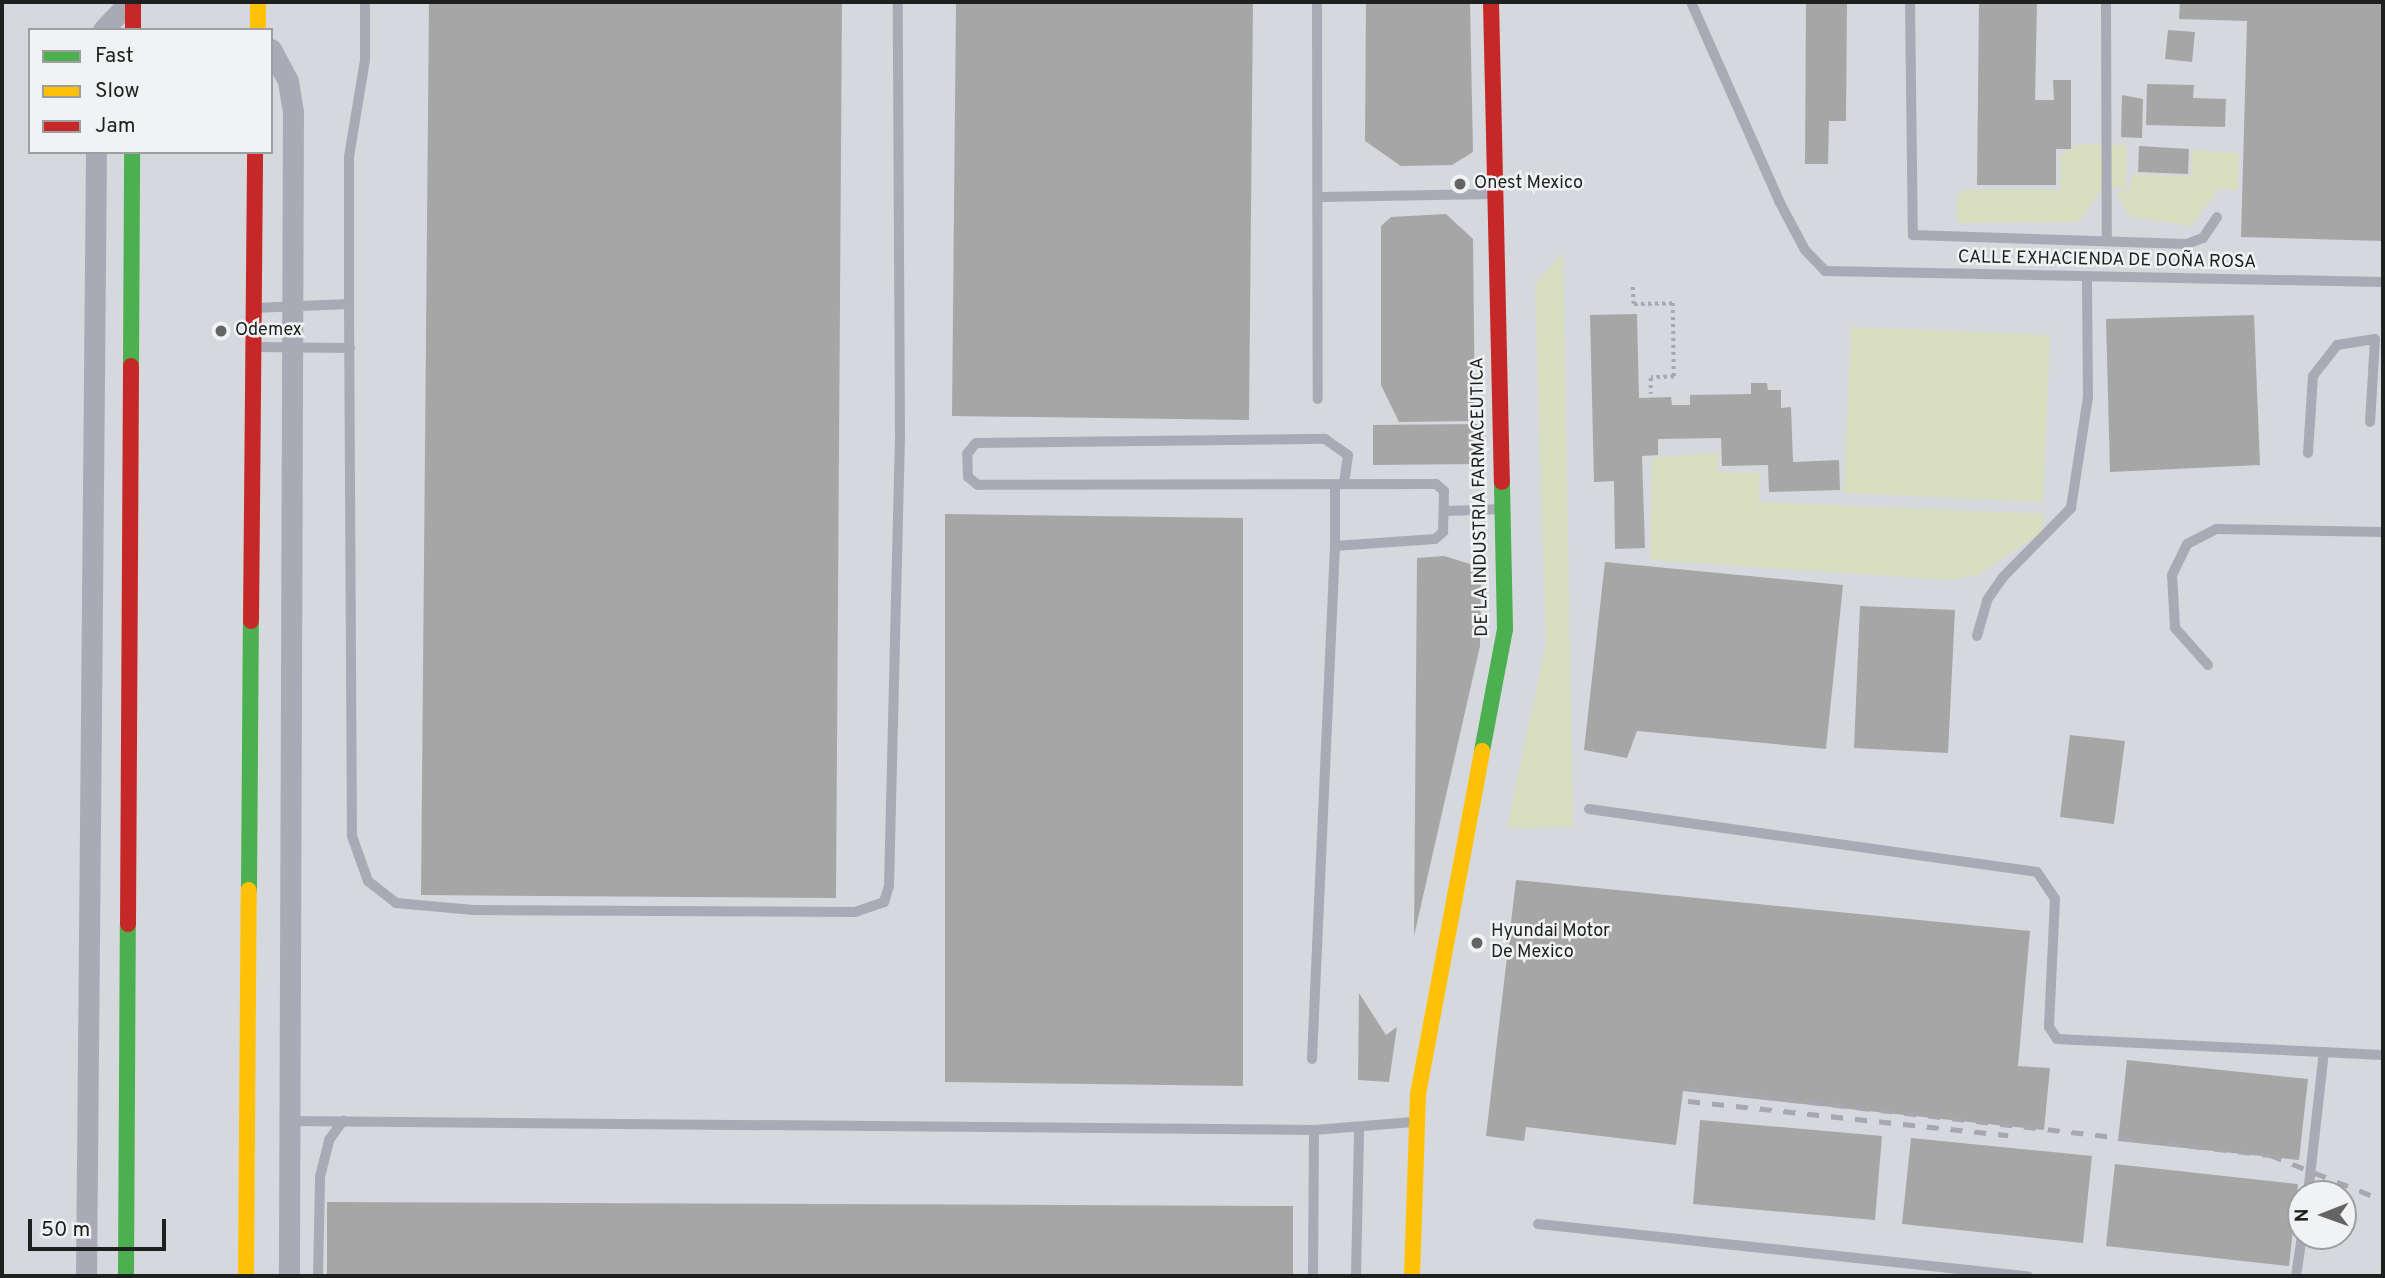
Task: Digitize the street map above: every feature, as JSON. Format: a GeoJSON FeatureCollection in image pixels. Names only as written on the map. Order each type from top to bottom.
{"type":"FeatureCollection","features":[{"type":"Feature","properties":{"kind":"main road"},"geometry":{"type":"LineString","coordinates":[[131,2],[133,28]]}},
{"type":"Feature","properties":{"kind":"main road"},"geometry":{"type":"LineString","coordinates":[[258,2],[258,28]]}},
{"type":"Feature","properties":{"kind":"main road","name":"DE LA INDUSTRIA FARMACEUTICA"},"geometry":{"type":"LineString","coordinates":[[1412,1276],[1410,1188],[1430,1021],[1502,673],[1503,509],[1492,194],[1491,2]]}},
{"type":"Feature","properties":{"kind":"main road"},"geometry":{"type":"LineString","coordinates":[[127,1276],[132,154]]}},
{"type":"Feature","properties":{"kind":"main road"},"geometry":{"type":"LineString","coordinates":[[246,1276],[256,154]]}},
{"type":"Feature","properties":{"kind":"street"},"geometry":{"type":"LineString","coordinates":[[105,28],[131,2]]}},
{"type":"Feature","properties":{"kind":"street"},"geometry":{"type":"LineString","coordinates":[[273,54],[288,81],[293,111],[289,1276]]}},
{"type":"Feature","properties":{"kind":"street"},"geometry":{"type":"LineString","coordinates":[[86,1276],[96,154]]}},
{"type":"Feature","properties":{"kind":"lane"},"geometry":{"type":"LineString","coordinates":[[365,2],[365,60],[349,157],[352,836],[375,889],[396,903],[474,909],[855,912],[884,902],[900,440],[898,2]]}},
{"type":"Feature","properties":{"kind":"lane"},"geometry":{"type":"LineString","coordinates":[[1317,2],[1322,197],[1318,399]]}},
{"type":"Feature","properties":{"kind":"lane","name":"CALLE EXHACIENDA DE DOÑA ROSA"},"geometry":{"type":"LineString","coordinates":[[1691,2],[1779,201],[1805,250],[1831,272],[2087,280],[2383,282]]}},
{"type":"Feature","properties":{"kind":"lane"},"geometry":{"type":"LineString","coordinates":[[1910,2],[1913,235],[2187,244],[2203,239],[2217,217]]}},
{"type":"Feature","properties":{"kind":"lane"},"geometry":{"type":"LineString","coordinates":[[2106,2],[2107,241]]}},
{"type":"Feature","properties":{"kind":"lane"},"geometry":{"type":"LineString","coordinates":[[1322,197],[1492,194]]}},
{"type":"Feature","properties":{"kind":"lane"},"geometry":{"type":"LineString","coordinates":[[1977,636],[1987,600],[2003,577],[2071,508],[2088,397],[2087,280]]}},
{"type":"Feature","properties":{"kind":"lane"},"geometry":{"type":"LineString","coordinates":[[253,308],[349,304]]}},
{"type":"Feature","properties":{"kind":"lane"},"geometry":{"type":"LineString","coordinates":[[2308,453],[2308,400],[2319,362],[2337,345],[2379,339],[2370,422]]}},
{"type":"Feature","properties":{"kind":"lane"},"geometry":{"type":"LineString","coordinates":[[253,346],[350,348]]}},
{"type":"Feature","properties":{"kind":"lane"},"geometry":{"type":"LineString","coordinates":[[1312,1059],[1335,546],[1340,484],[1348,454],[1325,439],[976,443],[967,454],[968,477],[978,485],[1340,484],[1440,485],[1446,511],[1443,532],[1435,539],[1335,546]]}},
{"type":"Feature","properties":{"kind":"lane"},"geometry":{"type":"LineString","coordinates":[[1446,511],[1503,509]]}},
{"type":"Feature","properties":{"kind":"lane"},"geometry":{"type":"LineString","coordinates":[[2208,665],[2175,628],[2172,575],[2187,544],[2216,529],[2383,532]]}},
{"type":"Feature","properties":{"kind":"lane"},"geometry":{"type":"LineString","coordinates":[[1589,809],[2029,868],[2045,878],[2055,899],[2052,1037],[2383,1055]]}},
{"type":"Feature","properties":{"kind":"lane"},"geometry":{"type":"LineString","coordinates":[[2310,1180],[2324,1052]]}},
{"type":"Feature","properties":{"kind":"lane"},"geometry":{"type":"LineString","coordinates":[[289,1121],[1314,1130],[1359,1129],[1417,1121]]}},
{"type":"Feature","properties":{"kind":"lane"},"geometry":{"type":"LineString","coordinates":[[318,1276],[320,1177],[329,1140],[343,1121]]}},
{"type":"Feature","properties":{"kind":"lane"},"geometry":{"type":"LineString","coordinates":[[1356,1276],[1359,1129]]}},
{"type":"Feature","properties":{"kind":"lane"},"geometry":{"type":"LineString","coordinates":[[1314,1130],[1314,1276]]}},
{"type":"Feature","properties":{"kind":"lane"},"geometry":{"type":"LineString","coordinates":[[1538,1224],[2028,1276]]}},
{"type":"Feature","properties":{"kind":"lane"},"geometry":{"type":"LineString","coordinates":[[2297,1276],[2300,1250]]}},
{"type":"Feature","properties":{"kind":"path"},"geometry":{"type":"LineString","coordinates":[[1633,287],[1634,304],[1672,303],[1674,377],[1651,378],[1651,394]]}},
{"type":"Feature","properties":{"kind":"shaded area"},"geometry":{"type":"Polygon","coordinates":[[[2,2],[2383,2],[2383,1276],[2,1276],[2,2]]]}},
{"type":"Feature","properties":{"kind":"green space"},"geometry":{"type":"Polygon","coordinates":[[[2081,144],[2127,145],[2126,188],[2103,188],[2078,222],[1957,223],[1957,197],[1964,190],[2060,190],[2060,155],[2081,144]]]}},
{"type":"Feature","properties":{"kind":"green space"},"geometry":{"type":"Polygon","coordinates":[[[2192,150],[2239,153],[2238,190],[2219,189],[2191,226],[2128,216],[2117,192],[2130,189],[2133,174],[2191,176],[2192,150]]]}},
{"type":"Feature","properties":{"kind":"green space"},"geometry":{"type":"Polygon","coordinates":[[[1563,253],[1573,827],[1507,828],[1546,645],[1535,284],[1563,253]]]}},
{"type":"Feature","properties":{"kind":"green space"},"geometry":{"type":"Polygon","coordinates":[[[1851,327],[2050,335],[2043,502],[1844,493],[1851,327]]]}},
{"type":"Feature","properties":{"kind":"green space"},"geometry":{"type":"Polygon","coordinates":[[[1718,453],[1718,472],[1760,473],[1759,502],[2044,514],[2043,532],[1978,575],[1950,580],[1650,560],[1652,458],[1718,453]]]}},
{"type":"Feature","properties":{"kind":"building"},"geometry":{"type":"Polygon","coordinates":[[[429,2],[842,2],[836,898],[421,895],[429,2]]]}},
{"type":"Feature","properties":{"kind":"building"},"geometry":{"type":"Polygon","coordinates":[[[956,2],[1253,2],[1249,420],[952,416],[956,2]]]}},
{"type":"Feature","properties":{"kind":"building"},"geometry":{"type":"Polygon","coordinates":[[[1366,2],[1470,2],[1473,152],[1452,165],[1401,166],[1365,141],[1366,2]]]}},
{"type":"Feature","properties":{"kind":"building"},"geometry":{"type":"Polygon","coordinates":[[[1806,2],[1847,2],[1846,121],[1829,121],[1828,164],[1805,164],[1806,2]]]}},
{"type":"Feature","properties":{"kind":"building"},"geometry":{"type":"Polygon","coordinates":[[[1979,2],[2037,2],[2035,100],[2054,100],[2053,80],[2071,80],[2071,149],[2056,149],[2056,185],[1977,185],[1979,2]]]}},
{"type":"Feature","properties":{"kind":"building"},"geometry":{"type":"Polygon","coordinates":[[[2180,2],[2383,2],[2383,241],[2241,237],[2247,21],[2179,19],[2180,2]]]}},
{"type":"Feature","properties":{"kind":"building"},"geometry":{"type":"Polygon","coordinates":[[[2168,30],[2195,32],[2192,62],[2165,59],[2168,30]]]}},
{"type":"Feature","properties":{"kind":"building"},"geometry":{"type":"Polygon","coordinates":[[[2147,84],[2194,85],[2193,98],[2226,99],[2225,127],[2146,125],[2147,84]]]}},
{"type":"Feature","properties":{"kind":"building"},"geometry":{"type":"Polygon","coordinates":[[[2122,95],[2143,99],[2142,138],[2121,137],[2122,95]]]}},
{"type":"Feature","properties":{"kind":"building"},"geometry":{"type":"Polygon","coordinates":[[[2139,146],[2189,149],[2188,174],[2138,172],[2139,146]]]}},
{"type":"Feature","properties":{"kind":"building"},"geometry":{"type":"Polygon","coordinates":[[[1446,214],[1473,239],[1475,421],[1399,422],[1381,385],[1381,226],[1391,217],[1446,214]]]}},
{"type":"Feature","properties":{"kind":"building"},"geometry":{"type":"Polygon","coordinates":[[[1637,314],[1639,398],[1671,397],[1672,405],[1690,405],[1690,395],[1751,394],[1751,383],[1767,383],[1768,390],[1781,390],[1781,408],[1791,407],[1793,462],[1839,460],[1840,490],[1769,492],[1768,465],[1722,466],[1721,438],[1658,439],[1658,455],[1642,456],[1645,548],[1615,549],[1614,481],[1594,482],[1590,315],[1637,314]]]}},
{"type":"Feature","properties":{"kind":"building"},"geometry":{"type":"Polygon","coordinates":[[[2254,315],[2260,465],[2110,472],[2106,319],[2254,315]]]}},
{"type":"Feature","properties":{"kind":"building"},"geometry":{"type":"Polygon","coordinates":[[[1477,424],[1478,464],[1373,465],[1373,425],[1477,424]]]}},
{"type":"Feature","properties":{"kind":"building"},"geometry":{"type":"Polygon","coordinates":[[[945,514],[1243,518],[1243,1086],[945,1082],[945,514]]]}},
{"type":"Feature","properties":{"kind":"building"},"geometry":{"type":"Polygon","coordinates":[[[1444,556],[1470,564],[1481,578],[1480,646],[1414,936],[1417,558],[1444,556]]]}},
{"type":"Feature","properties":{"kind":"building"},"geometry":{"type":"Polygon","coordinates":[[[1605,562],[1843,585],[1826,749],[1637,731],[1627,758],[1584,750],[1605,562]]]}},
{"type":"Feature","properties":{"kind":"building"},"geometry":{"type":"Polygon","coordinates":[[[1860,606],[1955,610],[1948,753],[1854,748],[1860,606]]]}},
{"type":"Feature","properties":{"kind":"building"},"geometry":{"type":"Polygon","coordinates":[[[2070,735],[2125,741],[2114,824],[2060,817],[2070,735]]]}},
{"type":"Feature","properties":{"kind":"building"},"geometry":{"type":"Polygon","coordinates":[[[1516,880],[2030,931],[2018,1066],[2050,1068],[2044,1130],[1683,1091],[1676,1145],[1526,1127],[1524,1141],[1486,1136],[1516,880]]]}},
{"type":"Feature","properties":{"kind":"building"},"geometry":{"type":"Polygon","coordinates":[[[1359,993],[1386,1035],[1397,1027],[1389,1082],[1358,1080],[1359,993]]]}},
{"type":"Feature","properties":{"kind":"building"},"geometry":{"type":"Polygon","coordinates":[[[2127,1060],[2308,1079],[2299,1160],[2118,1141],[2127,1060]]]}},
{"type":"Feature","properties":{"kind":"building"},"geometry":{"type":"Polygon","coordinates":[[[1700,1120],[1882,1136],[1875,1220],[1693,1204],[1700,1120]]]}},
{"type":"Feature","properties":{"kind":"building"},"geometry":{"type":"Polygon","coordinates":[[[1911,1138],[2092,1156],[2083,1243],[1902,1224],[1911,1138]]]}},
{"type":"Feature","properties":{"kind":"building"},"geometry":{"type":"Polygon","coordinates":[[[2115,1164],[2287,1183],[2287,1250],[2291,1250],[2289,1266],[2106,1246],[2115,1164]]]}},
{"type":"Feature","properties":{"kind":"building"},"geometry":{"type":"Polygon","coordinates":[[[327,1202],[1293,1206],[1293,1276],[327,1276],[327,1202]]]}},
{"type":"Feature","properties":{"kind":"railway"},"geometry":{"type":"LineString","coordinates":[[1690,1088],[2270,1155],[2383,1200]]}},
{"type":"Feature","properties":{"kind":"railway"},"geometry":{"type":"LineString","coordinates":[[1688,1101],[2008,1135]]}},
{"type":"Feature","properties":{"kind":"traffic: fast"},"geometry":{"type":"LineString","coordinates":[[131,366],[132,154]]}},
{"type":"Feature","properties":{"kind":"traffic: fast"},"geometry":{"type":"LineString","coordinates":[[1482,751],[1505,629],[1502,482]]}},
{"type":"Feature","properties":{"kind":"traffic: fast"},"geometry":{"type":"LineString","coordinates":[[249,890],[251,621]]}},
{"type":"Feature","properties":{"kind":"traffic: fast"},"geometry":{"type":"LineString","coordinates":[[126,1276],[128,924]]}},
{"type":"Feature","properties":{"kind":"traffic: slow"},"geometry":{"type":"LineString","coordinates":[[258,2],[258,28]]}},
{"type":"Feature","properties":{"kind":"traffic: slow"},"geometry":{"type":"LineString","coordinates":[[1412,1276],[1418,1094],[1482,751]]}},
{"type":"Feature","properties":{"kind":"traffic: slow"},"geometry":{"type":"LineString","coordinates":[[246,1276],[249,890]]}},
{"type":"Feature","properties":{"kind":"traffic: jam"},"geometry":{"type":"LineString","coordinates":[[133,2],[133,28]]}},
{"type":"Feature","properties":{"kind":"traffic: jam"},"geometry":{"type":"LineString","coordinates":[[1491,2],[1502,482]]}},
{"type":"Feature","properties":{"kind":"traffic: jam"},"geometry":{"type":"LineString","coordinates":[[251,621],[255,154]]}},
{"type":"Feature","properties":{"kind":"traffic: jam"},"geometry":{"type":"LineString","coordinates":[[128,924],[131,366]]}},
{"type":"Feature","properties":{"kind":"place","name":"Onest Mexico"},"geometry":{"type":"Point","coordinates":[1460,184]}},
{"type":"Feature","properties":{"kind":"place","name":"Odemex"},"geometry":{"type":"Point","coordinates":[221,331]}},
{"type":"Feature","properties":{"kind":"place","name":"Hyundai Motor De Mexico"},"geometry":{"type":"Point","coordinates":[1477,943]}}]}
